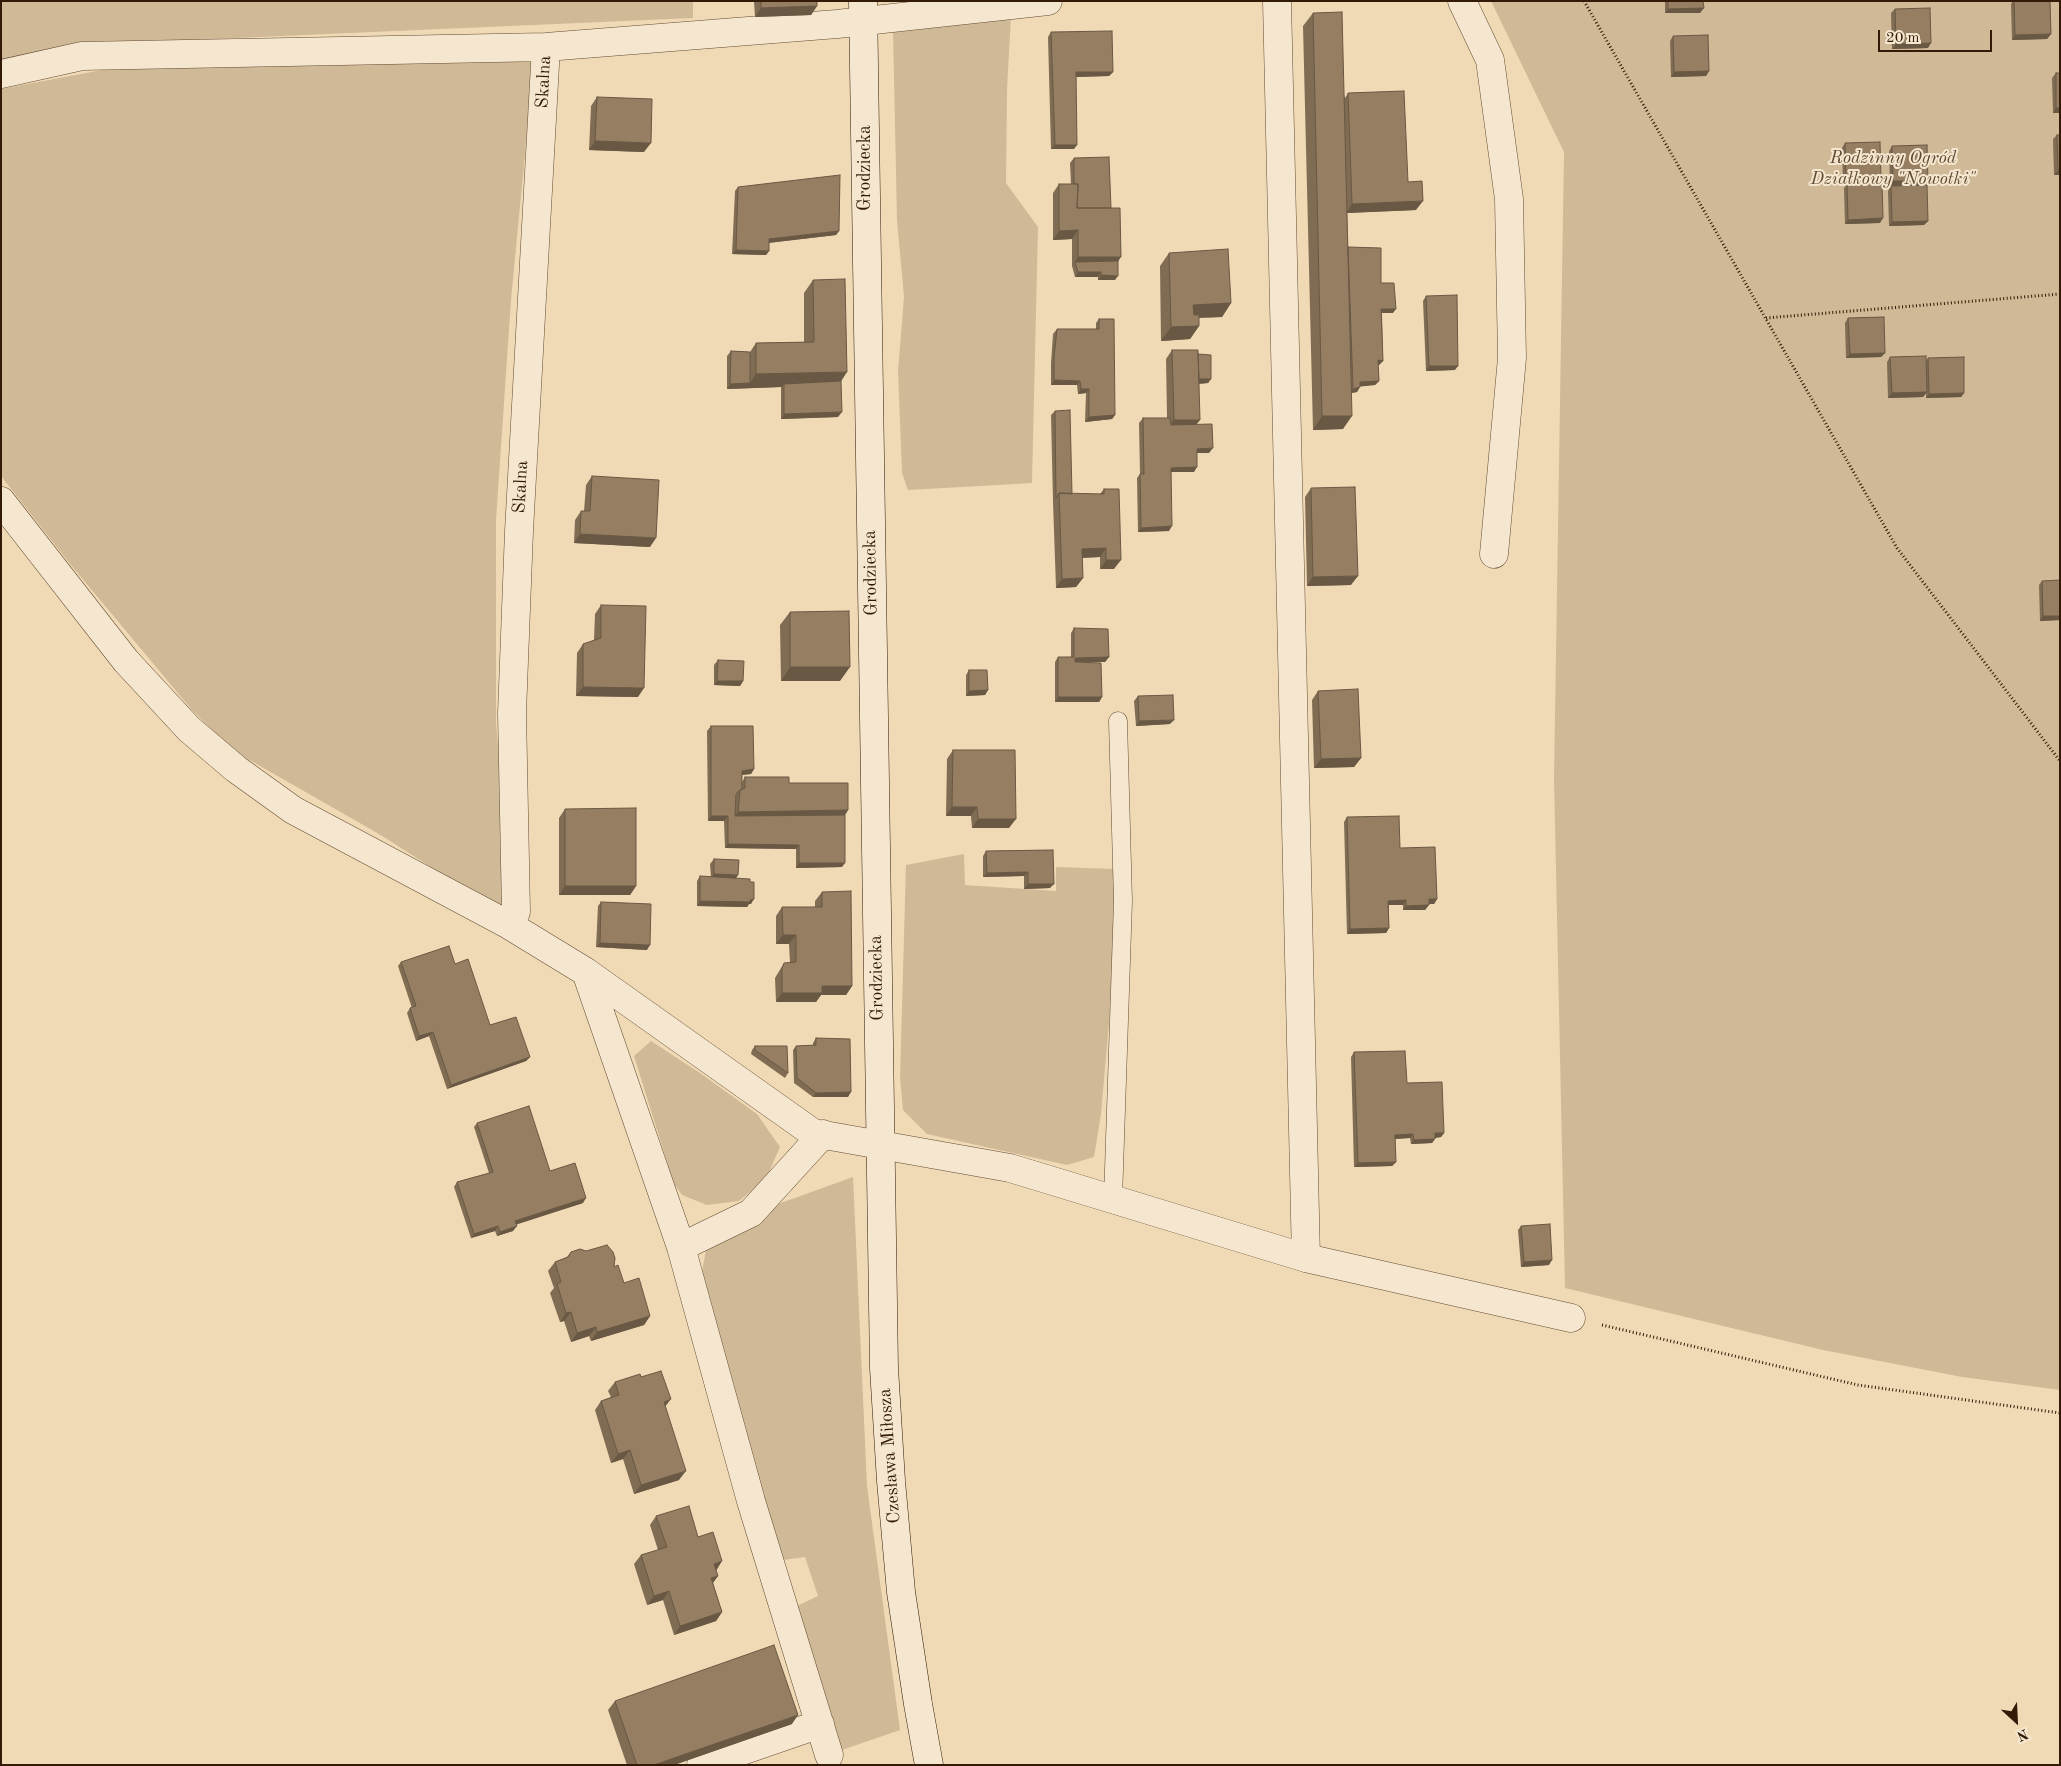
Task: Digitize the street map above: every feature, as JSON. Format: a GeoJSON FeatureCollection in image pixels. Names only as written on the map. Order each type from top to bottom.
{"type":"FeatureCollection","features":[{"type":"Feature","properties":{"kind":"street"},"geometry":{"type":"LineString","coordinates":[[1,74],[82,56],[546,47],[863,12],[1048,1]]}},
{"type":"Feature","properties":{"kind":"street"},"geometry":{"type":"LineString","coordinates":[[1277,1],[1306,1258]]}},
{"type":"Feature","properties":{"kind":"street"},"geometry":{"type":"LineString","coordinates":[[1462,1],[1490,60],[1509,199],[1512,358],[1494,554]]}},
{"type":"Feature","properties":{"kind":"street","name":"Grodziecka"},"geometry":{"type":"LineString","coordinates":[[863,12],[879,1145]]}},
{"type":"Feature","properties":{"kind":"street","name":"Skalna"},"geometry":{"type":"LineString","coordinates":[[509,925],[516,912],[513,694],[519,521],[546,47]]}},
{"type":"Feature","properties":{"kind":"street"},"geometry":{"type":"LineString","coordinates":[[1,501],[126,661],[189,729],[236,769],[293,810],[509,925],[586,972],[813,1132],[1010,1168],[1306,1258],[1571,1318]]}},
{"type":"Feature","properties":{"kind":"street"},"geometry":{"type":"LineString","coordinates":[[586,972],[682,1247],[751,1500],[829,1755]]}},
{"type":"Feature","properties":{"kind":"street"},"geometry":{"type":"LineString","coordinates":[[682,1247],[751,1213],[823,1134]]}},
{"type":"Feature","properties":{"kind":"street","name":"Czesława Miłosza"},"geometry":{"type":"LineString","coordinates":[[879,1145],[884,1368],[891,1480],[901,1592],[929,1765]]}},
{"type":"Feature","properties":{"kind":"street"},"geometry":{"type":"LineString","coordinates":[[701,1765],[820,1724]]}},
{"type":"Feature","properties":{"kind":"lane"},"geometry":{"type":"LineString","coordinates":[[1113,1199],[1123,901],[1118,721]]}},
{"type":"Feature","properties":{"kind":"path"},"geometry":{"type":"LineString","coordinates":[[1584,1],[1897,548],[2060,761]]}},
{"type":"Feature","properties":{"kind":"path"},"geometry":{"type":"LineString","coordinates":[[1766,318],[2060,294]]}},
{"type":"Feature","properties":{"kind":"path"},"geometry":{"type":"LineString","coordinates":[[1571,1318],[1858,1385],[2060,1413]]}},
{"type":"Feature","properties":{"kind":"green space"},"geometry":{"type":"Polygon","coordinates":[[[1,1],[693,1],[693,18],[167,41],[48,49],[1,61],[1,1]]]}},
{"type":"Feature","properties":{"kind":"green space","name":"Rodzinny Ogród Działkowy \"Nowotki\""},"geometry":{"type":"Polygon","coordinates":[[[1491,1],[2060,1],[2060,1390],[1962,1377],[1823,1350],[1565,1288],[1554,778],[1564,152],[1491,1]]]}},
{"type":"Feature","properties":{"kind":"green space"},"geometry":{"type":"Polygon","coordinates":[[[1011,15],[1007,90],[1006,183],[1038,227],[1032,483],[908,490],[902,473],[898,371],[904,297],[897,220],[893,31],[1011,15]]]}},
{"type":"Feature","properties":{"kind":"green space"},"geometry":{"type":"Polygon","coordinates":[[[534,60],[511,300],[496,520],[496,724],[516,921],[379,834],[232,750],[192,710],[70,564],[1,476],[1,89],[118,67],[534,60]]]}},
{"type":"Feature","properties":{"kind":"green space"},"geometry":{"type":"Polygon","coordinates":[[[964,854],[965,885],[1056,891],[1056,867],[1115,869],[1111,999],[1101,1114],[1094,1157],[1067,1165],[927,1134],[903,1110],[900,1078],[906,865],[964,854]]]}},
{"type":"Feature","properties":{"kind":"green space"},"geometry":{"type":"Polygon","coordinates":[[[651,1041],[757,1114],[780,1147],[766,1179],[739,1201],[707,1205],[682,1195],[674,1184],[634,1056],[651,1041]]]}},
{"type":"Feature","properties":{"kind":"green space"},"geometry":{"type":"Polygon","coordinates":[[[853,1177],[867,1486],[900,1730],[839,1751],[797,1606],[818,1596],[805,1557],[783,1560],[725,1368],[701,1277],[706,1250],[778,1204],[853,1177]]]}},
{"type":"Feature","properties":{"kind":"building"},"geometry":{"type":"Polygon","coordinates":[[[761,1],[817,1],[817,6],[761,8],[761,1]]]}},
{"type":"Feature","properties":{"kind":"building"},"geometry":{"type":"Polygon","coordinates":[[[1668,1],[1703,1],[1704,8],[1668,9],[1668,1]]]}},
{"type":"Feature","properties":{"kind":"building"},"geometry":{"type":"Polygon","coordinates":[[[2014,1],[2050,1],[2051,34],[2015,35],[2014,1]]]}},
{"type":"Feature","properties":{"kind":"building"},"geometry":{"type":"Polygon","coordinates":[[[1930,8],[1931,43],[1896,44],[1895,9],[1930,8]]]}},
{"type":"Feature","properties":{"kind":"building"},"geometry":{"type":"Polygon","coordinates":[[[1342,12],[1352,416],[1322,416],[1313,13],[1342,12]]]}},
{"type":"Feature","properties":{"kind":"building"},"geometry":{"type":"Polygon","coordinates":[[[1112,31],[1113,72],[1076,72],[1077,145],[1055,145],[1051,32],[1112,31]]]}},
{"type":"Feature","properties":{"kind":"building"},"geometry":{"type":"Polygon","coordinates":[[[1708,35],[1709,71],[1674,72],[1673,36],[1708,35]]]}},
{"type":"Feature","properties":{"kind":"building"},"geometry":{"type":"Polygon","coordinates":[[[2056,73],[2060,73],[2060,108],[2056,108],[2056,73]]]}},
{"type":"Feature","properties":{"kind":"building"},"geometry":{"type":"Polygon","coordinates":[[[1404,91],[1408,182],[1422,181],[1423,201],[1352,204],[1348,93],[1404,91]]]}},
{"type":"Feature","properties":{"kind":"building"},"geometry":{"type":"Polygon","coordinates":[[[597,97],[652,99],[651,143],[595,141],[597,97]]]}},
{"type":"Feature","properties":{"kind":"building"},"geometry":{"type":"Polygon","coordinates":[[[2057,135],[2060,135],[2060,170],[2058,170],[2057,135]]]}},
{"type":"Feature","properties":{"kind":"building"},"geometry":{"type":"Polygon","coordinates":[[[1880,142],[1881,178],[1846,179],[1845,143],[1880,142]]]}},
{"type":"Feature","properties":{"kind":"building"},"geometry":{"type":"Polygon","coordinates":[[[1927,145],[1928,181],[1893,181],[1892,146],[1927,145]]]}},
{"type":"Feature","properties":{"kind":"building"},"geometry":{"type":"Polygon","coordinates":[[[1109,157],[1111,208],[1077,208],[1078,184],[1074,184],[1074,158],[1109,157]]]}},
{"type":"Feature","properties":{"kind":"building"},"geometry":{"type":"Polygon","coordinates":[[[840,175],[839,231],[769,239],[769,251],[736,250],[738,187],[840,175]]]}},
{"type":"Feature","properties":{"kind":"building"},"geometry":{"type":"Polygon","coordinates":[[[1882,183],[1883,218],[1848,220],[1847,184],[1882,183]]]}},
{"type":"Feature","properties":{"kind":"building"},"geometry":{"type":"Polygon","coordinates":[[[1059,184],[1078,184],[1077,208],[1120,208],[1121,257],[1078,257],[1078,230],[1059,231],[1059,184]]]}},
{"type":"Feature","properties":{"kind":"building"},"geometry":{"type":"Polygon","coordinates":[[[1927,185],[1928,221],[1892,222],[1891,186],[1927,185]]]}},
{"type":"Feature","properties":{"kind":"building"},"geometry":{"type":"Polygon","coordinates":[[[1348,247],[1381,248],[1381,283],[1394,283],[1396,309],[1381,309],[1383,361],[1378,360],[1379,381],[1360,382],[1360,387],[1353,389],[1348,247]]]}},
{"type":"Feature","properties":{"kind":"building"},"geometry":{"type":"Polygon","coordinates":[[[1228,249],[1231,303],[1193,305],[1194,315],[1199,315],[1199,326],[1171,327],[1169,253],[1228,249]]]}},
{"type":"Feature","properties":{"kind":"building"},"geometry":{"type":"Polygon","coordinates":[[[1118,261],[1118,276],[1101,275],[1101,272],[1078,272],[1075,262],[1118,261]]]}},
{"type":"Feature","properties":{"kind":"building"},"geometry":{"type":"Polygon","coordinates":[[[845,279],[847,372],[756,374],[756,343],[814,342],[813,280],[845,279]]]}},
{"type":"Feature","properties":{"kind":"building"},"geometry":{"type":"Polygon","coordinates":[[[1457,295],[1458,366],[1429,366],[1426,296],[1457,295]]]}},
{"type":"Feature","properties":{"kind":"building"},"geometry":{"type":"Polygon","coordinates":[[[1884,317],[1885,353],[1850,354],[1848,318],[1884,317]]]}},
{"type":"Feature","properties":{"kind":"building"},"geometry":{"type":"Polygon","coordinates":[[[1099,319],[1114,319],[1115,415],[1089,417],[1089,389],[1081,389],[1080,381],[1054,380],[1054,358],[1057,329],[1099,329],[1099,319]]]}},
{"type":"Feature","properties":{"kind":"building"},"geometry":{"type":"Polygon","coordinates":[[[1172,350],[1198,350],[1200,420],[1174,420],[1172,350]]]}},
{"type":"Feature","properties":{"kind":"building"},"geometry":{"type":"Polygon","coordinates":[[[731,351],[750,352],[750,383],[730,384],[731,351]]]}},
{"type":"Feature","properties":{"kind":"building"},"geometry":{"type":"Polygon","coordinates":[[[1198,354],[1211,355],[1211,379],[1199,379],[1198,354]]]}},
{"type":"Feature","properties":{"kind":"building"},"geometry":{"type":"Polygon","coordinates":[[[1926,356],[1927,392],[1892,393],[1890,357],[1926,356]]]}},
{"type":"Feature","properties":{"kind":"building"},"geometry":{"type":"Polygon","coordinates":[[[1964,357],[1964,393],[1929,394],[1928,358],[1964,357]]]}},
{"type":"Feature","properties":{"kind":"building"},"geometry":{"type":"Polygon","coordinates":[[[841,381],[842,412],[784,414],[784,384],[841,381]]]}},
{"type":"Feature","properties":{"kind":"building"},"geometry":{"type":"Polygon","coordinates":[[[1070,410],[1072,494],[1059,493],[1056,498],[1055,411],[1070,410]]]}},
{"type":"Feature","properties":{"kind":"building"},"geometry":{"type":"Polygon","coordinates":[[[1143,418],[1170,418],[1171,425],[1212,424],[1213,448],[1197,449],[1197,467],[1171,468],[1172,526],[1141,528],[1140,474],[1144,474],[1143,418]]]}},
{"type":"Feature","properties":{"kind":"building"},"geometry":{"type":"Polygon","coordinates":[[[592,476],[659,480],[656,538],[580,534],[581,511],[590,511],[592,476]]]}},
{"type":"Feature","properties":{"kind":"building"},"geometry":{"type":"Polygon","coordinates":[[[1355,487],[1358,576],[1313,577],[1311,488],[1355,487]]]}},
{"type":"Feature","properties":{"kind":"building"},"geometry":{"type":"Polygon","coordinates":[[[1104,489],[1119,489],[1121,560],[1106,560],[1106,548],[1082,549],[1083,578],[1062,579],[1059,493],[1104,494],[1104,489]]]}},
{"type":"Feature","properties":{"kind":"building"},"geometry":{"type":"Polygon","coordinates":[[[2060,580],[2060,616],[2043,616],[2042,581],[2060,580]]]}},
{"type":"Feature","properties":{"kind":"building"},"geometry":{"type":"Polygon","coordinates":[[[601,605],[646,606],[644,688],[583,687],[583,644],[601,638],[601,605]]]}},
{"type":"Feature","properties":{"kind":"building"},"geometry":{"type":"Polygon","coordinates":[[[849,611],[850,667],[790,667],[790,612],[849,611]]]}},
{"type":"Feature","properties":{"kind":"building"},"geometry":{"type":"Polygon","coordinates":[[[1074,628],[1108,629],[1109,657],[1075,658],[1075,662],[1101,663],[1102,697],[1058,697],[1058,657],[1074,657],[1074,628]]]}},
{"type":"Feature","properties":{"kind":"building"},"geometry":{"type":"Polygon","coordinates":[[[718,660],[744,661],[743,681],[717,681],[718,660]]]}},
{"type":"Feature","properties":{"kind":"building"},"geometry":{"type":"Polygon","coordinates":[[[969,670],[987,670],[988,690],[969,691],[969,670]]]}},
{"type":"Feature","properties":{"kind":"building"},"geometry":{"type":"Polygon","coordinates":[[[1358,689],[1361,758],[1321,759],[1318,691],[1358,689]]]}},
{"type":"Feature","properties":{"kind":"building"},"geometry":{"type":"Polygon","coordinates":[[[1173,695],[1174,720],[1139,721],[1138,696],[1173,695]]]}},
{"type":"Feature","properties":{"kind":"building"},"geometry":{"type":"Polygon","coordinates":[[[711,726],[753,726],[754,769],[742,771],[742,789],[736,794],[735,816],[845,815],[845,863],[799,863],[799,845],[728,844],[728,816],[711,816],[711,726]]]}},
{"type":"Feature","properties":{"kind":"building"},"geometry":{"type":"Polygon","coordinates":[[[953,750],[1015,750],[1016,819],[978,819],[977,807],[952,807],[953,750]]]}},
{"type":"Feature","properties":{"kind":"building"},"geometry":{"type":"Polygon","coordinates":[[[745,777],[789,777],[789,783],[848,783],[848,810],[738,812],[740,790],[745,788],[745,777]]]}},
{"type":"Feature","properties":{"kind":"building"},"geometry":{"type":"Polygon","coordinates":[[[636,808],[636,886],[565,886],[565,809],[636,808]]]}},
{"type":"Feature","properties":{"kind":"building"},"geometry":{"type":"Polygon","coordinates":[[[1399,816],[1400,848],[1435,847],[1437,899],[1429,899],[1429,905],[1406,906],[1406,900],[1388,901],[1389,928],[1350,929],[1347,817],[1399,816]]]}},
{"type":"Feature","properties":{"kind":"building"},"geometry":{"type":"Polygon","coordinates":[[[1053,850],[1054,884],[1028,884],[1028,872],[987,873],[986,851],[1053,850]]]}},
{"type":"Feature","properties":{"kind":"building"},"geometry":{"type":"Polygon","coordinates":[[[714,859],[739,860],[738,875],[714,874],[714,859]]]}},
{"type":"Feature","properties":{"kind":"building"},"geometry":{"type":"Polygon","coordinates":[[[700,876],[750,879],[750,882],[754,882],[754,899],[750,900],[750,902],[700,901],[700,876]]]}},
{"type":"Feature","properties":{"kind":"building"},"geometry":{"type":"Polygon","coordinates":[[[851,891],[852,986],[822,986],[822,993],[782,993],[782,969],[784,963],[796,962],[796,935],[783,935],[782,907],[822,907],[822,892],[851,891]]]}},
{"type":"Feature","properties":{"kind":"building"},"geometry":{"type":"Polygon","coordinates":[[[601,902],[651,904],[650,945],[600,943],[601,902]]]}},
{"type":"Feature","properties":{"kind":"building"},"geometry":{"type":"Polygon","coordinates":[[[449,946],[455,964],[468,959],[490,1025],[516,1017],[530,1057],[451,1085],[433,1032],[419,1036],[410,1008],[416,1006],[401,962],[449,946]]]}},
{"type":"Feature","properties":{"kind":"building"},"geometry":{"type":"Polygon","coordinates":[[[816,1038],[850,1039],[851,1092],[816,1093],[797,1078],[796,1046],[816,1045],[816,1038]]]}},
{"type":"Feature","properties":{"kind":"building"},"geometry":{"type":"Polygon","coordinates":[[[755,1046],[787,1046],[788,1073],[755,1050],[755,1046]]]}},
{"type":"Feature","properties":{"kind":"building"},"geometry":{"type":"Polygon","coordinates":[[[1405,1051],[1407,1083],[1442,1082],[1444,1133],[1435,1133],[1435,1139],[1414,1140],[1413,1134],[1395,1135],[1396,1162],[1358,1163],[1354,1052],[1405,1051]]]}},
{"type":"Feature","properties":{"kind":"building"},"geometry":{"type":"Polygon","coordinates":[[[529,1106],[550,1171],[575,1163],[586,1198],[515,1221],[517,1226],[500,1232],[498,1226],[474,1234],[457,1182],[493,1172],[477,1123],[529,1106]]]}},
{"type":"Feature","properties":{"kind":"building"},"geometry":{"type":"Polygon","coordinates":[[[1550,1224],[1552,1260],[1524,1262],[1521,1226],[1550,1224]]]}},
{"type":"Feature","properties":{"kind":"building"},"geometry":{"type":"Polygon","coordinates":[[[607,1245],[613,1252],[615,1258],[614,1267],[618,1265],[624,1283],[639,1278],[650,1316],[597,1332],[596,1327],[577,1333],[571,1312],[566,1313],[557,1284],[561,1282],[555,1262],[568,1257],[571,1252],[580,1249],[586,1251],[607,1245]]]}},
{"type":"Feature","properties":{"kind":"building"},"geometry":{"type":"Polygon","coordinates":[[[661,1371],[671,1399],[664,1402],[686,1471],[641,1485],[630,1450],[618,1454],[601,1401],[619,1395],[615,1382],[640,1374],[641,1377],[661,1371]]]}},
{"type":"Feature","properties":{"kind":"building"},"geometry":{"type":"Polygon","coordinates":[[[689,1506],[698,1537],[713,1532],[722,1561],[714,1564],[718,1576],[711,1578],[722,1612],[680,1626],[669,1591],[654,1596],[641,1555],[667,1547],[656,1516],[689,1506]]]}},
{"type":"Feature","properties":{"kind":"building"},"geometry":{"type":"Polygon","coordinates":[[[774,1645],[798,1715],[654,1765],[637,1765],[615,1701],[774,1645]]]}}]}
